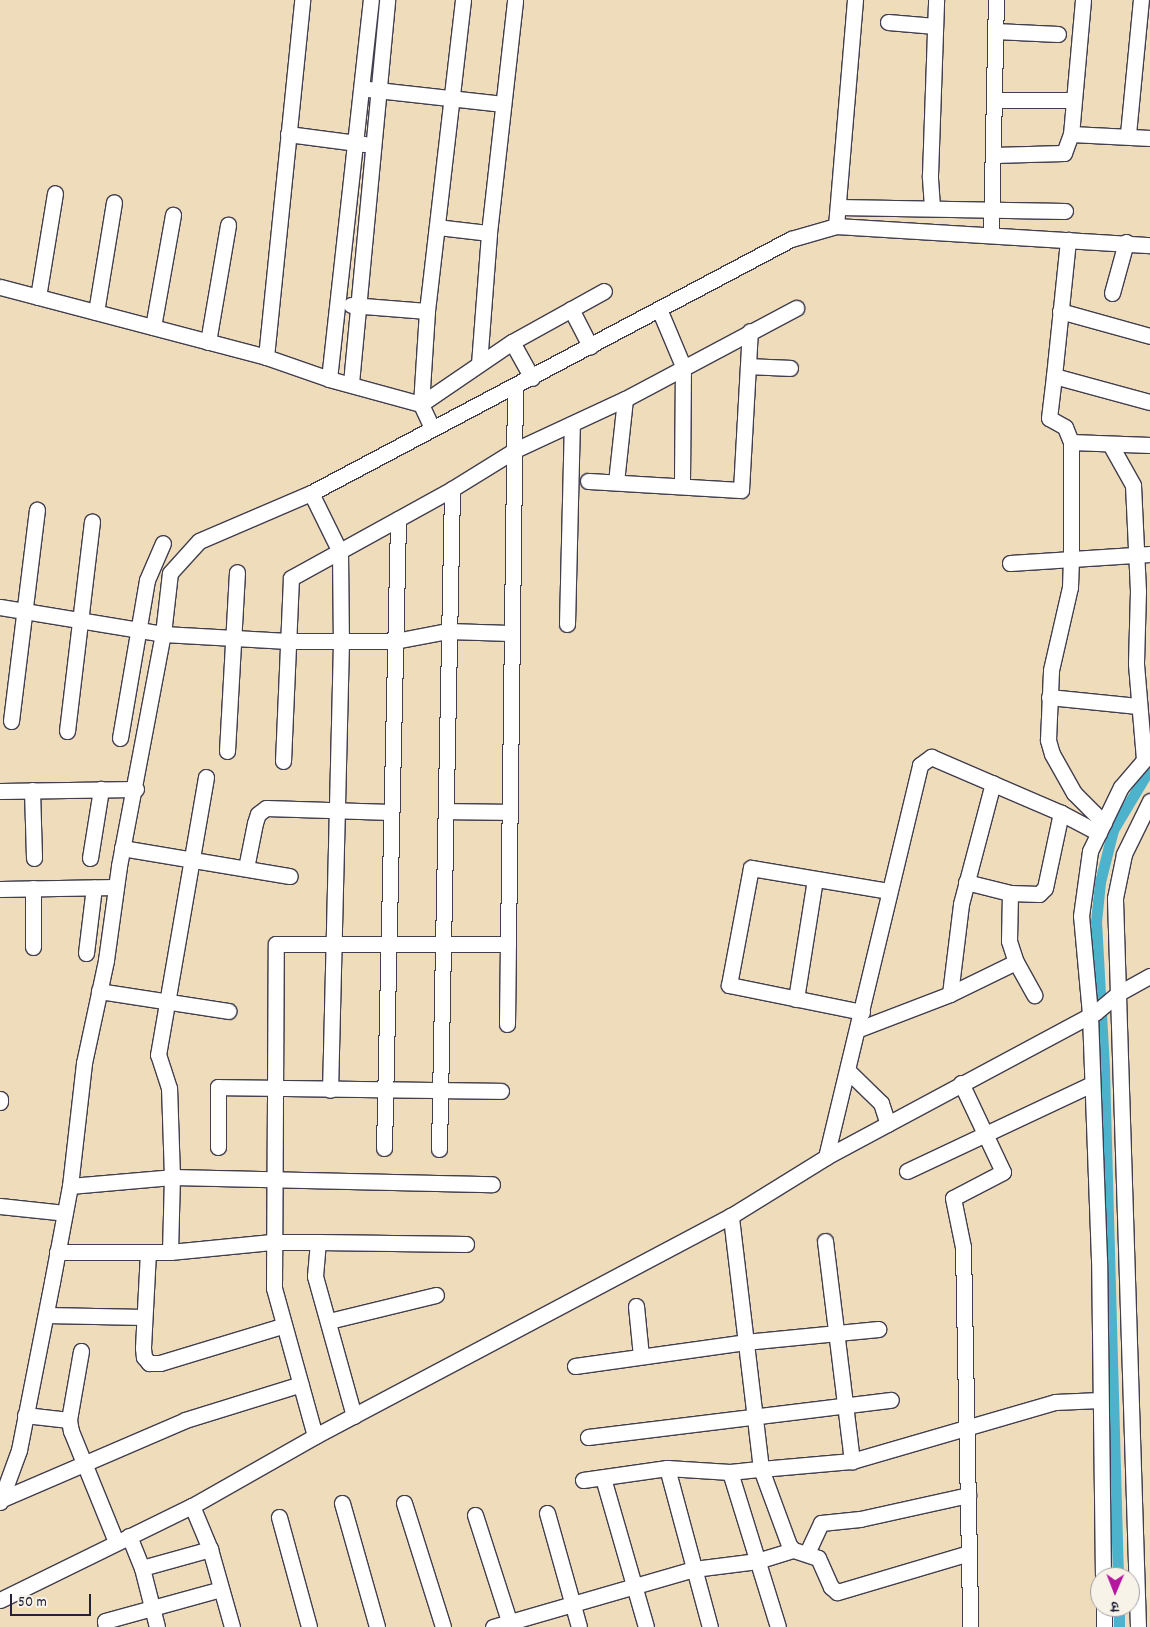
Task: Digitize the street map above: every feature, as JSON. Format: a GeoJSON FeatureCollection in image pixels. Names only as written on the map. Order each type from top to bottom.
{"type":"FeatureCollection","features":[{"type":"Feature","properties":{"kind":"street"},"geometry":{"type":"LineString","coordinates":[[266,357],[302,0]]}},
{"type":"Feature","properties":{"kind":"street"},"geometry":{"type":"LineString","coordinates":[[329,379],[371,0]]}},
{"type":"Feature","properties":{"kind":"street"},"geometry":{"type":"LineString","coordinates":[[351,383],[360,306],[387,0]]}},
{"type":"Feature","properties":{"kind":"street"},"geometry":{"type":"LineString","coordinates":[[427,417],[427,311],[462,0]]}},
{"type":"Feature","properties":{"kind":"street"},"geometry":{"type":"LineString","coordinates":[[479,364],[489,233],[515,0]]}},
{"type":"Feature","properties":{"kind":"street"},"geometry":{"type":"LineString","coordinates":[[837,216],[855,0]]}},
{"type":"Feature","properties":{"kind":"street"},"geometry":{"type":"LineString","coordinates":[[932,207],[930,175],[936,0]]}},
{"type":"Feature","properties":{"kind":"street"},"geometry":{"type":"LineString","coordinates":[[991,223],[996,0]]}},
{"type":"Feature","properties":{"kind":"street"},"geometry":{"type":"LineString","coordinates":[[993,155],[1064,154],[1070,134],[1083,0]]}},
{"type":"Feature","properties":{"kind":"street"},"geometry":{"type":"LineString","coordinates":[[1128,134],[1141,0]]}},
{"type":"Feature","properties":{"kind":"street"},"geometry":{"type":"LineString","coordinates":[[888,22],[936,26]]}},
{"type":"Feature","properties":{"kind":"street"},"geometry":{"type":"LineString","coordinates":[[995,31],[1058,34]]}},
{"type":"Feature","properties":{"kind":"street"},"geometry":{"type":"LineString","coordinates":[[361,88],[503,104]]}},
{"type":"Feature","properties":{"kind":"street"},"geometry":{"type":"LineString","coordinates":[[995,100],[1073,100]]}},
{"type":"Feature","properties":{"kind":"street"},"geometry":{"type":"LineString","coordinates":[[288,134],[373,145]]}},
{"type":"Feature","properties":{"kind":"street"},"geometry":{"type":"LineString","coordinates":[[1070,134],[1128,134],[1150,138]]}},
{"type":"Feature","properties":{"kind":"street"},"geometry":{"type":"LineString","coordinates":[[38,297],[55,193]]}},
{"type":"Feature","properties":{"kind":"street"},"geometry":{"type":"LineString","coordinates":[[96,312],[114,202]]}},
{"type":"Feature","properties":{"kind":"street"},"geometry":{"type":"LineString","coordinates":[[507,1024],[515,387],[527,369],[586,337],[659,309],[837,216],[932,207],[991,223],[1068,240],[1150,244]]}},
{"type":"Feature","properties":{"kind":"street"},"geometry":{"type":"LineString","coordinates":[[837,216],[991,223],[1065,211]]}},
{"type":"Feature","properties":{"kind":"street"},"geometry":{"type":"LineString","coordinates":[[153,327],[173,215]]}},
{"type":"Feature","properties":{"kind":"street"},"geometry":{"type":"LineString","coordinates":[[208,342],[228,225]]}},
{"type":"Feature","properties":{"kind":"street"},"geometry":{"type":"LineString","coordinates":[[437,227],[489,233]]}},
{"type":"Feature","properties":{"kind":"street"},"geometry":{"type":"LineString","coordinates":[[1068,240],[1049,418],[1065,427],[1070,442],[1070,587],[1056,636],[1049,697],[1048,740],[1052,754],[1074,793],[1101,828]]}},
{"type":"Feature","properties":{"kind":"street"},"geometry":{"type":"LineString","coordinates":[[1112,293],[1126,242]]}},
{"type":"Feature","properties":{"kind":"street"},"geometry":{"type":"LineString","coordinates":[[0,287],[266,357],[329,379],[351,383],[427,417],[515,387]]}},
{"type":"Feature","properties":{"kind":"street"},"geometry":{"type":"LineString","coordinates":[[120,738],[150,632],[170,573],[199,541],[311,493],[427,417],[479,364],[512,342],[604,291]]}},
{"type":"Feature","properties":{"kind":"street"},"geometry":{"type":"LineString","coordinates":[[337,304],[427,311]]}},
{"type":"Feature","properties":{"kind":"street"},"geometry":{"type":"LineString","coordinates":[[282,761],[291,578],[452,490],[515,450],[625,399],[683,366],[796,308]]}},
{"type":"Feature","properties":{"kind":"street"},"geometry":{"type":"LineString","coordinates":[[571,309],[586,337]]}},
{"type":"Feature","properties":{"kind":"street"},"geometry":{"type":"LineString","coordinates":[[659,309],[683,366],[682,486]]}},
{"type":"Feature","properties":{"kind":"street"},"geometry":{"type":"LineString","coordinates":[[1060,311],[1150,336]]}},
{"type":"Feature","properties":{"kind":"street"},"geometry":{"type":"LineString","coordinates":[[588,481],[741,490],[750,331]]}},
{"type":"Feature","properties":{"kind":"street"},"geometry":{"type":"LineString","coordinates":[[512,342],[527,369]]}},
{"type":"Feature","properties":{"kind":"street"},"geometry":{"type":"LineString","coordinates":[[748,366],[790,368]]}},
{"type":"Feature","properties":{"kind":"street"},"geometry":{"type":"LineString","coordinates":[[1054,376],[1150,402]]}},
{"type":"Feature","properties":{"kind":"street"},"geometry":{"type":"LineString","coordinates":[[616,482],[625,399]]}},
{"type":"Feature","properties":{"kind":"street"},"geometry":{"type":"LineString","coordinates":[[567,624],[572,424]]}},
{"type":"Feature","properties":{"kind":"street"},"geometry":{"type":"LineString","coordinates":[[1070,442],[1150,445]]}},
{"type":"Feature","properties":{"kind":"street"},"geometry":{"type":"LineString","coordinates":[[1103,1567],[1099,1260],[1092,1084],[1093,1013],[1081,916],[1090,851],[1121,787],[1147,757],[1138,706],[1144,554],[1132,485],[1110,444]]}},
{"type":"Feature","properties":{"kind":"street"},"geometry":{"type":"LineString","coordinates":[[439,1149],[452,490]]}},
{"type":"Feature","properties":{"kind":"street"},"geometry":{"type":"LineString","coordinates":[[311,493],[340,552],[341,642],[330,1090]]}},
{"type":"Feature","properties":{"kind":"street"},"geometry":{"type":"LineString","coordinates":[[11,721],[38,510]]}},
{"type":"Feature","properties":{"kind":"street"},"geometry":{"type":"LineString","coordinates":[[384,1148],[387,1090],[398,519]]}},
{"type":"Feature","properties":{"kind":"street"},"geometry":{"type":"LineString","coordinates":[[67,730],[82,621],[92,521]]}},
{"type":"Feature","properties":{"kind":"street"},"geometry":{"type":"LineString","coordinates":[[86,953],[105,887],[122,848],[128,788],[150,632],[147,580],[163,543]]}},
{"type":"Feature","properties":{"kind":"street"},"geometry":{"type":"LineString","coordinates":[[1010,563],[1071,561],[1144,554]]}},
{"type":"Feature","properties":{"kind":"street"},"geometry":{"type":"LineString","coordinates":[[227,751],[236,572]]}},
{"type":"Feature","properties":{"kind":"street"},"geometry":{"type":"LineString","coordinates":[[0,607],[150,632],[288,641],[395,641],[448,631],[511,633]]}},
{"type":"Feature","properties":{"kind":"street"},"geometry":{"type":"LineString","coordinates":[[1049,697],[1138,706]]}},
{"type":"Feature","properties":{"kind":"street"},"geometry":{"type":"LineString","coordinates":[[826,1157],[859,1029],[888,891],[920,765],[931,757],[1061,813],[1101,828]]}},
{"type":"Feature","properties":{"kind":"street"},"geometry":{"type":"LineString","coordinates":[[170,1252],[172,1177],[169,1088],[158,1055],[190,859],[206,777]]}},
{"type":"Feature","properties":{"kind":"street"},"geometry":{"type":"LineString","coordinates":[[950,994],[966,882],[993,783]]}},
{"type":"Feature","properties":{"kind":"street"},"geometry":{"type":"LineString","coordinates":[[90,858],[101,788]]}},
{"type":"Feature","properties":{"kind":"street"},"geometry":{"type":"LineString","coordinates":[[0,791],[128,788]]}},
{"type":"Feature","properties":{"kind":"street"},"geometry":{"type":"LineString","coordinates":[[32,790],[34,858]]}},
{"type":"Feature","properties":{"kind":"street"},"geometry":{"type":"LineString","coordinates":[[1138,1627],[1115,997],[1115,898],[1124,854],[1150,801]]}},
{"type":"Feature","properties":{"kind":"street"},"geometry":{"type":"LineString","coordinates":[[246,868],[258,814],[266,808],[391,812]]}},
{"type":"Feature","properties":{"kind":"street"},"geometry":{"type":"LineString","coordinates":[[446,811],[509,812]]}},
{"type":"Feature","properties":{"kind":"street"},"geometry":{"type":"LineString","coordinates":[[966,882],[1010,893],[1039,894],[1045,888],[1061,813]]}},
{"type":"Feature","properties":{"kind":"street"},"geometry":{"type":"LineString","coordinates":[[122,848],[290,876]]}},
{"type":"Feature","properties":{"kind":"street"},"geometry":{"type":"LineString","coordinates":[[862,1012],[729,985],[751,868],[888,891]]}},
{"type":"Feature","properties":{"kind":"street"},"geometry":{"type":"LineString","coordinates":[[796,999],[815,878]]}},
{"type":"Feature","properties":{"kind":"street"},"geometry":{"type":"LineString","coordinates":[[0,889],[105,887]]}},
{"type":"Feature","properties":{"kind":"street"},"geometry":{"type":"LineString","coordinates":[[1,1500],[19,1450],[57,1252],[58,1211],[70,1186],[84,1063],[99,992],[105,887]]}},
{"type":"Feature","properties":{"kind":"street"},"geometry":{"type":"LineString","coordinates":[[33,888],[33,947]]}},
{"type":"Feature","properties":{"kind":"street"},"geometry":{"type":"LineString","coordinates":[[1010,893],[1008,932],[1016,962],[1034,995]]}},
{"type":"Feature","properties":{"kind":"street"},"geometry":{"type":"LineString","coordinates":[[315,1436],[301,1384],[282,1326],[274,1288],[272,1242],[276,944],[508,944]]}},
{"type":"Feature","properties":{"kind":"street"},"geometry":{"type":"LineString","coordinates":[[859,1029],[950,994],[1016,962]]}},
{"type":"Feature","properties":{"kind":"street"},"geometry":{"type":"LineString","coordinates":[[0,1600],[192,1506],[315,1436],[730,1216],[826,1157],[885,1114],[961,1083],[1093,1013],[1150,976]]}},
{"type":"Feature","properties":{"kind":"street"},"geometry":{"type":"LineString","coordinates":[[99,992],[228,1010]]}},
{"type":"Feature","properties":{"kind":"street"},"geometry":{"type":"LineString","coordinates":[[848,1070],[885,1114]]}},
{"type":"Feature","properties":{"kind":"street"},"geometry":{"type":"LineString","coordinates":[[961,1083],[1003,1172],[953,1198],[963,1254],[970,1627]]}},
{"type":"Feature","properties":{"kind":"street"},"geometry":{"type":"LineString","coordinates":[[907,1171],[1092,1084]]}},
{"type":"Feature","properties":{"kind":"street"},"geometry":{"type":"LineString","coordinates":[[218,1147],[218,1087],[274,1090],[501,1091]]}},
{"type":"Feature","properties":{"kind":"street"},"geometry":{"type":"LineString","coordinates":[[70,1186],[172,1177],[492,1184]]}},
{"type":"Feature","properties":{"kind":"street"},"geometry":{"type":"LineString","coordinates":[[0,1206],[58,1211]]}},
{"type":"Feature","properties":{"kind":"street"},"geometry":{"type":"LineString","coordinates":[[730,1216],[761,1469],[800,1552]]}},
{"type":"Feature","properties":{"kind":"street"},"geometry":{"type":"LineString","coordinates":[[825,1241],[852,1461]]}},
{"type":"Feature","properties":{"kind":"street"},"geometry":{"type":"LineString","coordinates":[[57,1252],[170,1252],[272,1242],[466,1244]]}},
{"type":"Feature","properties":{"kind":"street"},"geometry":{"type":"LineString","coordinates":[[318,1242],[315,1276],[354,1416]]}},
{"type":"Feature","properties":{"kind":"street"},"geometry":{"type":"LineString","coordinates":[[148,1252],[144,1317],[144,1357],[149,1363],[160,1363],[282,1326]]}},
{"type":"Feature","properties":{"kind":"street"},"geometry":{"type":"LineString","coordinates":[[329,1321],[436,1295]]}},
{"type":"Feature","properties":{"kind":"street"},"geometry":{"type":"LineString","coordinates":[[636,1306],[641,1356]]}},
{"type":"Feature","properties":{"kind":"street"},"geometry":{"type":"LineString","coordinates":[[46,1316],[144,1317]]}},
{"type":"Feature","properties":{"kind":"street"},"geometry":{"type":"LineString","coordinates":[[575,1366],[745,1342],[878,1329]]}},
{"type":"Feature","properties":{"kind":"street"},"geometry":{"type":"LineString","coordinates":[[81,1350],[69,1420],[84,1466],[123,1539],[142,1568],[157,1627]]}},
{"type":"Feature","properties":{"kind":"street"},"geometry":{"type":"LineString","coordinates":[[1,1500],[84,1466],[193,1417],[301,1384]]}},
{"type":"Feature","properties":{"kind":"street"},"geometry":{"type":"LineString","coordinates":[[588,1437],[891,1400]]}},
{"type":"Feature","properties":{"kind":"street"},"geometry":{"type":"LineString","coordinates":[[583,1480],[667,1468],[730,1472],[852,1461],[1055,1402],[1100,1400]]}},
{"type":"Feature","properties":{"kind":"street"},"geometry":{"type":"LineString","coordinates":[[25,1415],[69,1420]]}},
{"type":"Feature","properties":{"kind":"street"},"geometry":{"type":"LineString","coordinates":[[667,1468],[710,1627]]}},
{"type":"Feature","properties":{"kind":"street"},"geometry":{"type":"LineString","coordinates":[[730,1472],[778,1627]]}},
{"type":"Feature","properties":{"kind":"street"},"geometry":{"type":"LineString","coordinates":[[603,1478],[636,1586],[646,1627]]}},
{"type":"Feature","properties":{"kind":"street"},"geometry":{"type":"LineString","coordinates":[[800,1552],[820,1523],[860,1519],[968,1495]]}},
{"type":"Feature","properties":{"kind":"street"},"geometry":{"type":"LineString","coordinates":[[342,1503],[377,1627]]}},
{"type":"Feature","properties":{"kind":"street"},"geometry":{"type":"LineString","coordinates":[[404,1504],[443,1627]]}},
{"type":"Feature","properties":{"kind":"street"},"geometry":{"type":"LineString","coordinates":[[192,1506],[210,1549],[232,1627]]}},
{"type":"Feature","properties":{"kind":"street"},"geometry":{"type":"LineString","coordinates":[[547,1513],[579,1627]]}},
{"type":"Feature","properties":{"kind":"street"},"geometry":{"type":"LineString","coordinates":[[475,1515],[510,1625]]}},
{"type":"Feature","properties":{"kind":"street"},"geometry":{"type":"LineString","coordinates":[[279,1516],[309,1627]]}},
{"type":"Feature","properties":{"kind":"street"},"geometry":{"type":"LineString","coordinates":[[142,1568],[210,1549]]}},
{"type":"Feature","properties":{"kind":"street"},"geometry":{"type":"LineString","coordinates":[[493,1627],[510,1625],[572,1604],[694,1569],[757,1561],[800,1552],[818,1558],[831,1587],[837,1592],[845,1592],[969,1553]]}},
{"type":"Feature","properties":{"kind":"street"},"geometry":{"type":"LineString","coordinates":[[106,1627],[105,1621],[221,1589]]}},
{"type":"Feature","properties":{"kind":"waterway"},"geometry":{"type":"LineString","coordinates":[[1118,1567],[1104,1068],[1096,922],[1100,882],[1113,830],[1150,768]]}},
{"type":"Feature","properties":{"kind":"waterway"},"geometry":{"type":"LineString","coordinates":[[1119,1617],[1119,1627]]}}]}
